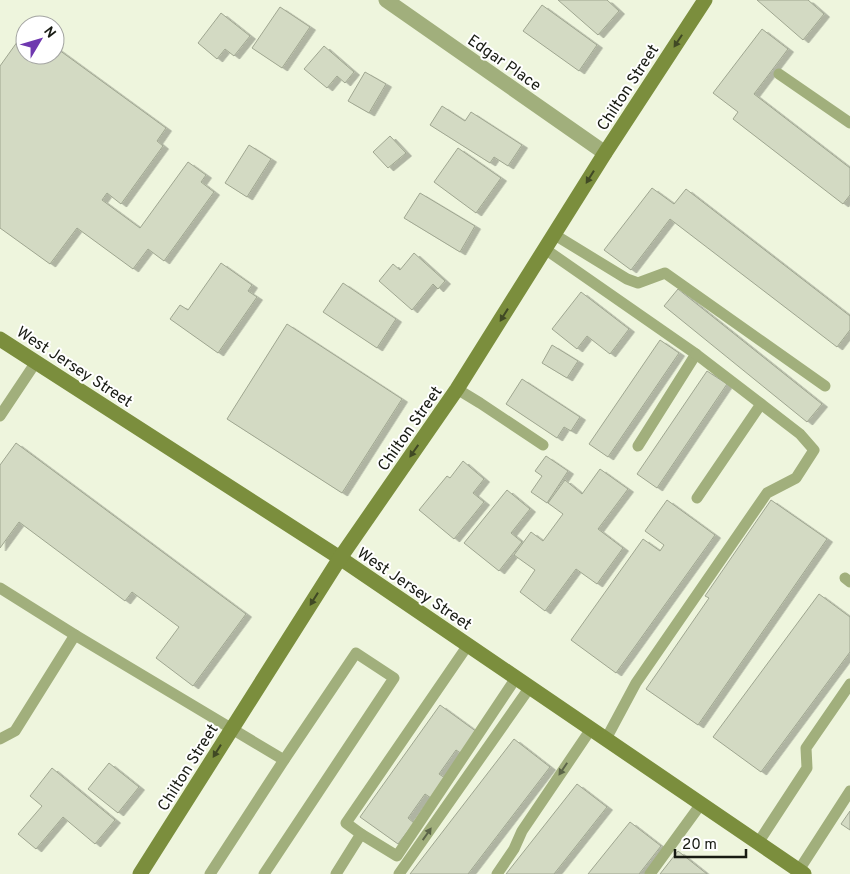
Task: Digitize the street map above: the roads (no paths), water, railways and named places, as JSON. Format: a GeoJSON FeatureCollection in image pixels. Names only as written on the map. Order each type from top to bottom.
{"type":"FeatureCollection","features":[{"type":"Feature","properties":{"kind":"main road","name":"Chilton Street"},"geometry":{"type":"LineString","coordinates":[[140,874],[340,558],[457,389],[605,153],[705,0]]}},
{"type":"Feature","properties":{"kind":"main road","name":"West Jersey Street"},"geometry":{"type":"LineString","coordinates":[[0,339],[340,558],[802,873]]}},
{"type":"Feature","properties":{"kind":"street","name":"Edgar Place"},"geometry":{"type":"LineString","coordinates":[[386,0],[605,153]]}},
{"type":"Feature","properties":{"kind":"lane"},"geometry":{"type":"LineString","coordinates":[[779,74],[850,123]]}},
{"type":"Feature","properties":{"kind":"lane"},"geometry":{"type":"LineString","coordinates":[[555,235],[627,279],[638,283],[665,273],[825,386]]}},
{"type":"Feature","properties":{"kind":"lane"},"geometry":{"type":"LineString","coordinates":[[546,249],[696,354],[800,434],[814,450],[796,478],[766,493],[636,683],[606,739]]}},
{"type":"Feature","properties":{"kind":"lane"},"geometry":{"type":"LineString","coordinates":[[638,446],[696,354]]}},
{"type":"Feature","properties":{"kind":"lane"},"geometry":{"type":"LineString","coordinates":[[0,416],[36,362]]}},
{"type":"Feature","properties":{"kind":"lane"},"geometry":{"type":"LineString","coordinates":[[457,389],[543,445]]}},
{"type":"Feature","properties":{"kind":"lane"},"geometry":{"type":"LineString","coordinates":[[697,498],[761,404]]}},
{"type":"Feature","properties":{"kind":"lane"},"geometry":{"type":"LineString","coordinates":[[0,588],[284,760]]}},
{"type":"Feature","properties":{"kind":"lane"},"geometry":{"type":"LineString","coordinates":[[0,739],[15,731],[75,635]]}},
{"type":"Feature","properties":{"kind":"lane"},"geometry":{"type":"LineString","coordinates":[[468,645],[346,823],[361,834],[397,856],[516,678]]}},
{"type":"Feature","properties":{"kind":"lane"},"geometry":{"type":"LineString","coordinates":[[210,874],[356,653],[394,678],[264,874]]}},
{"type":"Feature","properties":{"kind":"lane"},"geometry":{"type":"LineString","coordinates":[[758,843],[806,768],[806,748],[850,684]]}},
{"type":"Feature","properties":{"kind":"lane"},"geometry":{"type":"LineString","coordinates":[[399,874],[530,688]]}},
{"type":"Feature","properties":{"kind":"lane"},"geometry":{"type":"LineString","coordinates":[[497,874],[514,849],[522,831],[591,729]]}},
{"type":"Feature","properties":{"kind":"lane"},"geometry":{"type":"LineString","coordinates":[[802,873],[850,791]]}},
{"type":"Feature","properties":{"kind":"lane"},"geometry":{"type":"LineString","coordinates":[[650,874],[701,804]]}},
{"type":"Feature","properties":{"kind":"lane"},"geometry":{"type":"LineString","coordinates":[[336,874],[361,834]]}}]}
